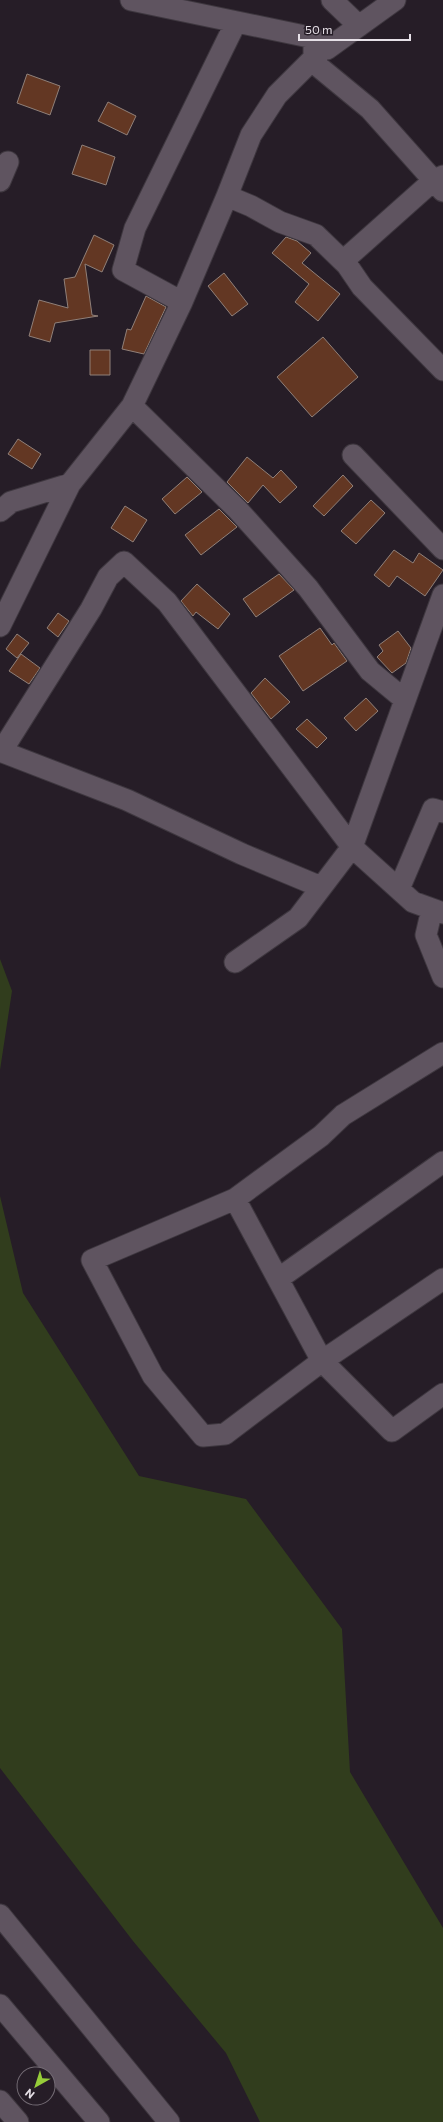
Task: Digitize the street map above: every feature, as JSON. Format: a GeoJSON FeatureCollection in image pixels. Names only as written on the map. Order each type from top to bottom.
{"type":"FeatureCollection","features":[{"type":"Feature","properties":{"kind":"street"},"geometry":{"type":"LineString","coordinates":[[131,0],[236,22],[314,48],[327,49],[395,0]]}},
{"type":"Feature","properties":{"kind":"street"},"geometry":{"type":"LineString","coordinates":[[332,0],[359,26]]}},
{"type":"Feature","properties":{"kind":"street"},"geometry":{"type":"LineString","coordinates":[[182,302],[122,270],[135,228],[236,22]]}},
{"type":"Feature","properties":{"kind":"street"},"geometry":{"type":"LineString","coordinates":[[314,48],[319,67],[370,109],[440,183],[343,261]]}},
{"type":"Feature","properties":{"kind":"street"},"geometry":{"type":"LineString","coordinates":[[0,626],[70,484],[132,406],[182,302],[251,135],[277,95],[314,48]]}},
{"type":"Feature","properties":{"kind":"street"},"geometry":{"type":"LineString","coordinates":[[0,181],[8,162]]}},
{"type":"Feature","properties":{"kind":"street"},"geometry":{"type":"LineString","coordinates":[[227,196],[251,206],[280,222],[316,235],[343,261],[362,287],[443,370]]}},
{"type":"Feature","properties":{"kind":"street"},"geometry":{"type":"LineString","coordinates":[[132,406],[238,510],[308,588],[370,671],[405,700]]}},
{"type":"Feature","properties":{"kind":"street"},"geometry":{"type":"LineString","coordinates":[[353,455],[443,550]]}},
{"type":"Feature","properties":{"kind":"street"},"geometry":{"type":"LineString","coordinates":[[0,510],[11,502],[70,484]]}},
{"type":"Feature","properties":{"kind":"street"},"geometry":{"type":"LineString","coordinates":[[321,887],[242,854],[127,800],[0,751],[91,609],[108,577],[124,562],[167,602],[352,847],[413,902],[438,911],[426,935],[443,977]]}},
{"type":"Feature","properties":{"kind":"street"},"geometry":{"type":"LineString","coordinates":[[235,962],[298,918],[352,847],[443,595]]}},
{"type":"Feature","properties":{"kind":"street"},"geometry":{"type":"LineString","coordinates":[[399,889],[433,809],[443,812]]}},
{"type":"Feature","properties":{"kind":"street"},"geometry":{"type":"LineString","coordinates":[[443,1053],[343,1115],[321,1136],[234,1199],[92,1260],[150,1369],[203,1436],[225,1434],[322,1361],[443,1279]]}},
{"type":"Feature","properties":{"kind":"street"},"geometry":{"type":"LineString","coordinates":[[278,1279],[443,1162]]}},
{"type":"Feature","properties":{"kind":"street"},"geometry":{"type":"LineString","coordinates":[[234,1199],[322,1361],[392,1431],[443,1394]]}},
{"type":"Feature","properties":{"kind":"street"},"geometry":{"type":"LineString","coordinates":[[0,1915],[169,2122]]}},
{"type":"Feature","properties":{"kind":"street"},"geometry":{"type":"LineString","coordinates":[[0,2005],[99,2122]]}},
{"type":"Feature","properties":{"kind":"street"},"geometry":{"type":"LineString","coordinates":[[0,2100],[18,2122]]}},
{"type":"Feature","properties":{"kind":"green space"},"geometry":{"type":"Polygon","coordinates":[[[0,959],[12,991],[0,1070],[0,959]]]}},
{"type":"Feature","properties":{"kind":"green space"},"geometry":{"type":"Polygon","coordinates":[[[0,1196],[23,1293],[139,1476],[246,1499],[342,1629],[350,1772],[443,1928],[443,2122],[260,2122],[226,2053],[133,1941],[0,1768],[0,1196]]]}},
{"type":"Feature","properties":{"kind":"building"},"geometry":{"type":"Polygon","coordinates":[[[27,74],[60,86],[50,115],[17,103],[27,74]]]}},
{"type":"Feature","properties":{"kind":"building"},"geometry":{"type":"Polygon","coordinates":[[[108,102],[136,116],[127,135],[98,121],[108,102]]]}},
{"type":"Feature","properties":{"kind":"building"},"geometry":{"type":"Polygon","coordinates":[[[82,145],[115,157],[106,185],[72,174],[82,145]]]}},
{"type":"Feature","properties":{"kind":"building"},"geometry":{"type":"Polygon","coordinates":[[[94,235],[114,245],[102,272],[85,264],[92,315],[98,316],[55,323],[50,342],[29,336],[39,300],[68,308],[64,279],[75,277],[94,235]]]}},
{"type":"Feature","properties":{"kind":"building"},"geometry":{"type":"Polygon","coordinates":[[[286,237],[297,241],[311,253],[302,263],[340,294],[318,321],[295,302],[309,284],[272,253],[286,237]]]}},
{"type":"Feature","properties":{"kind":"building"},"geometry":{"type":"Polygon","coordinates":[[[224,273],[248,304],[232,316],[208,286],[224,273]]]}},
{"type":"Feature","properties":{"kind":"building"},"geometry":{"type":"Polygon","coordinates":[[[146,296],[166,307],[144,354],[122,349],[127,329],[131,330],[146,296]]]}},
{"type":"Feature","properties":{"kind":"building"},"geometry":{"type":"Polygon","coordinates":[[[323,337],[358,377],[312,417],[277,377],[323,337]]]}},
{"type":"Feature","properties":{"kind":"building"},"geometry":{"type":"Polygon","coordinates":[[[90,350],[110,350],[110,375],[90,375],[90,350]]]}},
{"type":"Feature","properties":{"kind":"building"},"geometry":{"type":"Polygon","coordinates":[[[18,439],[41,454],[32,469],[8,454],[18,439]]]}},
{"type":"Feature","properties":{"kind":"building"},"geometry":{"type":"Polygon","coordinates":[[[247,457],[273,478],[281,470],[297,487],[280,503],[263,485],[248,503],[227,482],[247,457]]]}},
{"type":"Feature","properties":{"kind":"building"},"geometry":{"type":"Polygon","coordinates":[[[343,475],[353,486],[324,516],[313,506],[343,475]]]}},
{"type":"Feature","properties":{"kind":"building"},"geometry":{"type":"Polygon","coordinates":[[[187,477],[202,492],[175,514],[162,499],[187,477]]]}},
{"type":"Feature","properties":{"kind":"building"},"geometry":{"type":"Polygon","coordinates":[[[371,500],[385,513],[356,544],[341,531],[371,500]]]}},
{"type":"Feature","properties":{"kind":"building"},"geometry":{"type":"Polygon","coordinates":[[[125,506],[147,520],[133,542],[111,528],[125,506]]]}},
{"type":"Feature","properties":{"kind":"building"},"geometry":{"type":"Polygon","coordinates":[[[219,509],[237,527],[201,555],[185,535],[219,509]]]}},
{"type":"Feature","properties":{"kind":"building"},"geometry":{"type":"Polygon","coordinates":[[[394,550],[413,563],[419,553],[443,570],[425,596],[397,576],[389,587],[374,575],[394,550]]]}},
{"type":"Feature","properties":{"kind":"building"},"geometry":{"type":"Polygon","coordinates":[[[279,574],[294,590],[256,617],[243,599],[279,574]]]}},
{"type":"Feature","properties":{"kind":"building"},"geometry":{"type":"Polygon","coordinates":[[[197,584],[230,614],[218,629],[196,612],[193,616],[181,601],[197,584]]]}},
{"type":"Feature","properties":{"kind":"building"},"geometry":{"type":"Polygon","coordinates":[[[58,613],[69,621],[58,637],[47,628],[58,613]]]}},
{"type":"Feature","properties":{"kind":"building"},"geometry":{"type":"Polygon","coordinates":[[[320,628],[332,645],[334,643],[347,661],[303,691],[279,656],[320,628]]]}},
{"type":"Feature","properties":{"kind":"building"},"geometry":{"type":"Polygon","coordinates":[[[398,631],[411,648],[406,663],[392,673],[377,657],[383,651],[379,645],[398,631]]]}},
{"type":"Feature","properties":{"kind":"building"},"geometry":{"type":"Polygon","coordinates":[[[17,634],[29,643],[17,658],[6,649],[17,634]]]}},
{"type":"Feature","properties":{"kind":"building"},"geometry":{"type":"Polygon","coordinates":[[[21,654],[40,668],[29,684],[9,671],[21,654]]]}},
{"type":"Feature","properties":{"kind":"building"},"geometry":{"type":"Polygon","coordinates":[[[265,678],[290,702],[271,719],[251,693],[265,678]]]}},
{"type":"Feature","properties":{"kind":"building"},"geometry":{"type":"Polygon","coordinates":[[[366,698],[378,711],[356,731],[344,718],[366,698]]]}},
{"type":"Feature","properties":{"kind":"building"},"geometry":{"type":"Polygon","coordinates":[[[307,719],[327,738],[317,748],[296,729],[307,719]]]}}]}
